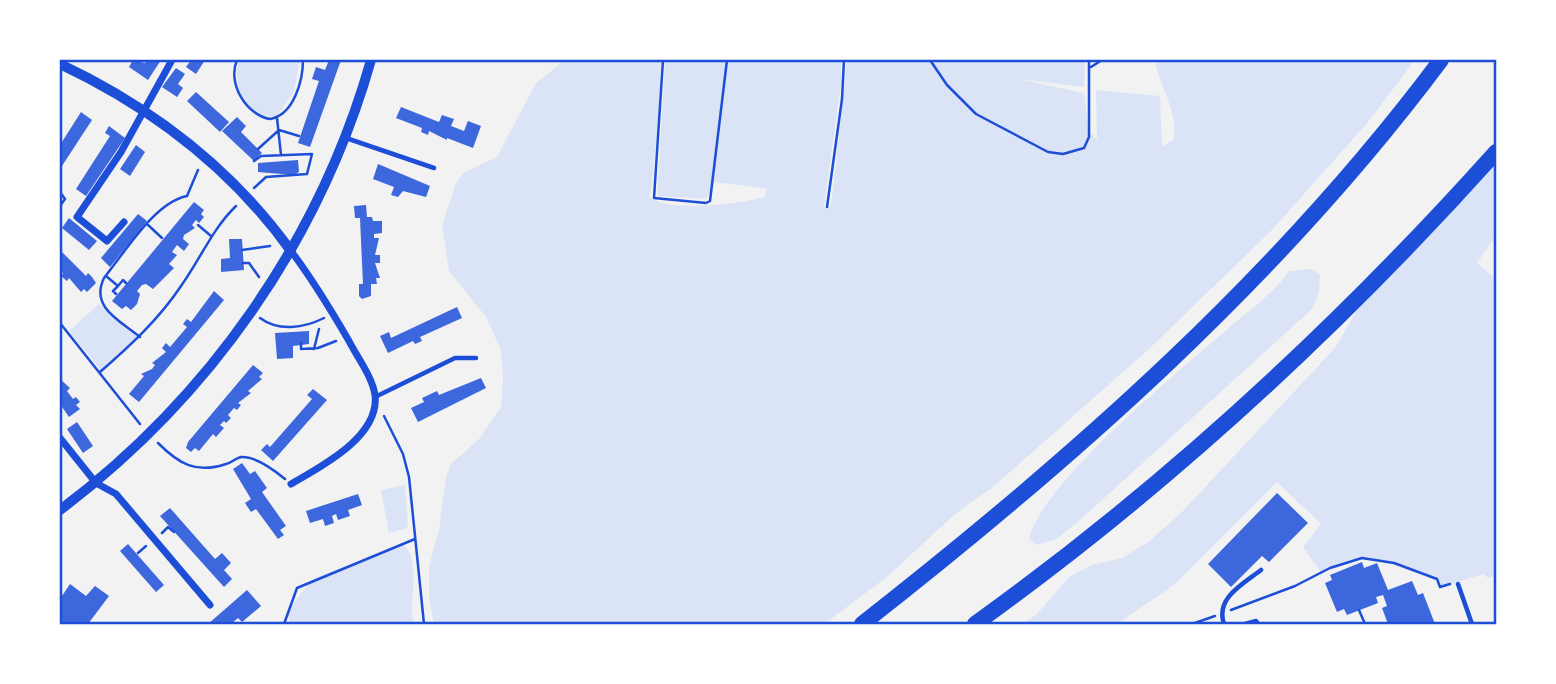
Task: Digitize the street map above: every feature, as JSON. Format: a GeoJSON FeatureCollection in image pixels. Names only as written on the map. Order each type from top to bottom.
{"type":"FeatureCollection","features":[{"type":"Feature","properties":{"kind":"highway"},"geometry":{"type":"LineString","coordinates":[[862,625],[1018,499],[1180,352],[1307,221],[1441,60]]}},
{"type":"Feature","properties":{"kind":"highway"},"geometry":{"type":"LineString","coordinates":[[975,625],[1112,519],[1299,357],[1369,289],[1496,152]]}},
{"type":"Feature","properties":{"kind":"street"},"geometry":{"type":"LineString","coordinates":[[124,222],[107,241],[77,217],[110,170],[172,60]]}},
{"type":"Feature","properties":{"kind":"street"},"geometry":{"type":"LineString","coordinates":[[60,510],[96,482],[188,394],[269,286],[290,251],[345,137],[371,60]]}},
{"type":"Feature","properties":{"kind":"street"},"geometry":{"type":"LineString","coordinates":[[60,64],[171,129],[222,173],[273,227],[333,314],[375,397],[365,425],[347,450],[291,484]]}},
{"type":"Feature","properties":{"kind":"street"},"geometry":{"type":"LineString","coordinates":[[60,438],[96,482],[116,494],[210,605]]}},
{"type":"Feature","properties":{"kind":"lane"},"geometry":{"type":"LineString","coordinates":[[345,137],[434,168]]}},
{"type":"Feature","properties":{"kind":"lane"},"geometry":{"type":"LineString","coordinates":[[375,397],[455,358],[476,358]]}},
{"type":"Feature","properties":{"kind":"lane"},"geometry":{"type":"LineString","coordinates":[[1224,625],[1221,614],[1229,596],[1261,570]]}},
{"type":"Feature","properties":{"kind":"lane"},"geometry":{"type":"LineString","coordinates":[[1458,583],[1472,625]]}},
{"type":"Feature","properties":{"kind":"lane"},"geometry":{"type":"LineString","coordinates":[[1245,625],[1256,621],[1258,625]]}},
{"type":"Feature","properties":{"kind":"path"},"geometry":{"type":"LineString","coordinates":[[237,60],[234,79],[246,103],[265,118],[277,118],[293,100],[303,60]]}},
{"type":"Feature","properties":{"kind":"path"},"geometry":{"type":"LineString","coordinates":[[663,60],[654,198],[706,203],[710,201],[727,60]]}},
{"type":"Feature","properties":{"kind":"path"},"geometry":{"type":"LineString","coordinates":[[827,207],[842,99],[844,60]]}},
{"type":"Feature","properties":{"kind":"path"},"geometry":{"type":"LineString","coordinates":[[930,60],[947,85],[976,114],[1037,146],[1063,154],[1084,148],[1090,137],[1089,60]]}},
{"type":"Feature","properties":{"kind":"path"},"geometry":{"type":"LineString","coordinates":[[1091,67],[1102,60]]}},
{"type":"Feature","properties":{"kind":"path"},"geometry":{"type":"LineString","coordinates":[[277,118],[281,155]]}},
{"type":"Feature","properties":{"kind":"path"},"geometry":{"type":"LineString","coordinates":[[279,130],[299,136]]}},
{"type":"Feature","properties":{"kind":"path"},"geometry":{"type":"LineString","coordinates":[[258,149],[279,130]]}},
{"type":"Feature","properties":{"kind":"path"},"geometry":{"type":"LineString","coordinates":[[254,161],[261,156],[312,154],[307,174],[266,177],[254,188]]}},
{"type":"Feature","properties":{"kind":"path"},"geometry":{"type":"LineString","coordinates":[[140,337],[100,301],[99,290],[106,276],[168,201],[187,196],[198,170]]}},
{"type":"Feature","properties":{"kind":"path"},"geometry":{"type":"LineString","coordinates":[[60,192],[65,199],[60,206]]}},
{"type":"Feature","properties":{"kind":"path"},"geometry":{"type":"LineString","coordinates":[[100,372],[140,337],[182,286],[211,237],[236,206]]}},
{"type":"Feature","properties":{"kind":"path"},"geometry":{"type":"LineString","coordinates":[[148,225],[162,238]]}},
{"type":"Feature","properties":{"kind":"path"},"geometry":{"type":"LineString","coordinates":[[198,225],[211,237]]}},
{"type":"Feature","properties":{"kind":"path"},"geometry":{"type":"LineString","coordinates":[[242,250],[270,246]]}},
{"type":"Feature","properties":{"kind":"path"},"geometry":{"type":"LineString","coordinates":[[243,262],[249,262],[269,286]]}},
{"type":"Feature","properties":{"kind":"path"},"geometry":{"type":"LineString","coordinates":[[106,276],[118,286]]}},
{"type":"Feature","properties":{"kind":"path"},"geometry":{"type":"LineString","coordinates":[[116,294],[113,291],[122,280],[125,283]]}},
{"type":"Feature","properties":{"kind":"path"},"geometry":{"type":"LineString","coordinates":[[251,312],[271,326],[300,328],[333,314]]}},
{"type":"Feature","properties":{"kind":"path"},"geometry":{"type":"LineString","coordinates":[[60,323],[141,426]]}},
{"type":"Feature","properties":{"kind":"path"},"geometry":{"type":"LineString","coordinates":[[314,349],[319,329]]}},
{"type":"Feature","properties":{"kind":"path"},"geometry":{"type":"LineString","coordinates":[[301,343],[301,349],[314,349],[345,336]]}},
{"type":"Feature","properties":{"kind":"path"},"geometry":{"type":"LineString","coordinates":[[375,397],[403,454],[409,477],[424,625]]}},
{"type":"Feature","properties":{"kind":"path"},"geometry":{"type":"LineString","coordinates":[[158,443],[177,461],[195,469],[213,468],[241,457],[261,462],[291,484]]}},
{"type":"Feature","properties":{"kind":"path"},"geometry":{"type":"LineString","coordinates":[[284,625],[297,587],[415,539]]}},
{"type":"Feature","properties":{"kind":"path"},"geometry":{"type":"LineString","coordinates":[[1192,625],[1362,558],[1411,569],[1437,579],[1440,587],[1458,583]]}},
{"type":"Feature","properties":{"kind":"path"},"geometry":{"type":"LineString","coordinates":[[1359,610],[1364,625]]}},
{"type":"Feature","properties":{"kind":"shaded area"},"geometry":{"type":"Polygon","coordinates":[[[239,60],[300,60],[294,91],[277,116],[258,113],[250,107],[239,89],[239,60]]]}},
{"type":"Feature","properties":{"kind":"shaded area"},"geometry":{"type":"Polygon","coordinates":[[[565,60],[661,60],[658,127],[650,197],[672,205],[705,206],[764,197],[767,189],[715,182],[706,199],[657,196],[665,60],[841,60],[841,84],[824,207],[830,207],[847,60],[1085,60],[1084,87],[1018,79],[1084,93],[1089,132],[1097,139],[1096,90],[1160,96],[1162,147],[1174,139],[1174,129],[1171,109],[1155,60],[1415,60],[1368,122],[1271,231],[1149,349],[993,487],[955,514],[887,577],[824,624],[434,624],[429,597],[429,566],[439,530],[446,477],[451,464],[479,439],[501,407],[503,379],[501,350],[486,317],[449,271],[442,225],[456,183],[463,173],[497,157],[536,83],[565,60]]]}},
{"type":"Feature","properties":{"kind":"shaded area"},"geometry":{"type":"Polygon","coordinates":[[[1496,152],[1496,236],[1477,263],[1496,279],[1496,575],[1488,578],[1484,574],[1440,587],[1436,578],[1394,563],[1365,558],[1321,572],[1303,547],[1321,524],[1277,482],[1175,584],[1117,624],[1023,624],[1037,614],[1069,577],[1091,565],[1122,558],[1147,543],[1180,514],[1335,348],[1369,289],[1496,152]]]}},
{"type":"Feature","properties":{"kind":"shaded area"},"geometry":{"type":"Polygon","coordinates":[[[1310,269],[1320,274],[1319,292],[1312,309],[1057,539],[1036,545],[1029,539],[1039,515],[1059,488],[1116,427],[1262,300],[1289,271],[1310,269]]]}},
{"type":"Feature","properties":{"kind":"shaded area"},"geometry":{"type":"Polygon","coordinates":[[[99,304],[138,337],[101,370],[69,331],[99,304]]]}},
{"type":"Feature","properties":{"kind":"shaded area"},"geometry":{"type":"Polygon","coordinates":[[[405,485],[408,528],[389,533],[381,490],[405,485]]]}},
{"type":"Feature","properties":{"kind":"shaded area"},"geometry":{"type":"Polygon","coordinates":[[[403,544],[412,561],[414,624],[290,624],[288,614],[292,605],[313,579],[403,544]]]}},
{"type":"Feature","properties":{"kind":"building"},"geometry":{"type":"Polygon","coordinates":[[[133,60],[145,63],[147,60],[161,60],[148,80],[129,67],[133,60]]]}},
{"type":"Feature","properties":{"kind":"building"},"geometry":{"type":"Polygon","coordinates":[[[191,60],[205,60],[196,74],[186,67],[191,60]]]}},
{"type":"Feature","properties":{"kind":"building"},"geometry":{"type":"Polygon","coordinates":[[[329,60],[341,60],[310,147],[298,143],[319,81],[312,79],[316,67],[325,70],[329,60]]]}},
{"type":"Feature","properties":{"kind":"building"},"geometry":{"type":"Polygon","coordinates":[[[176,68],[185,74],[178,84],[183,88],[177,97],[162,87],[176,68]]]}},
{"type":"Feature","properties":{"kind":"building"},"geometry":{"type":"Polygon","coordinates":[[[196,92],[229,122],[220,132],[187,101],[196,92]]]}},
{"type":"Feature","properties":{"kind":"building"},"geometry":{"type":"Polygon","coordinates":[[[401,107],[439,122],[442,115],[454,119],[451,126],[464,131],[468,121],[481,126],[473,148],[429,131],[428,135],[421,132],[422,128],[396,118],[401,107]]]}},
{"type":"Feature","properties":{"kind":"building"},"geometry":{"type":"Polygon","coordinates":[[[81,112],[92,120],[60,169],[60,145],[81,112]]]}},
{"type":"Feature","properties":{"kind":"building"},"geometry":{"type":"Polygon","coordinates":[[[237,117],[246,126],[241,132],[262,153],[254,161],[222,131],[237,117]]]}},
{"type":"Feature","properties":{"kind":"building"},"geometry":{"type":"Polygon","coordinates":[[[109,126],[125,138],[86,196],[76,189],[110,136],[105,133],[109,126]]]}},
{"type":"Feature","properties":{"kind":"building"},"geometry":{"type":"Polygon","coordinates":[[[136,145],[145,152],[130,176],[120,169],[136,145]]]}},
{"type":"Feature","properties":{"kind":"building"},"geometry":{"type":"Polygon","coordinates":[[[298,160],[299,172],[294,175],[258,172],[258,163],[298,160]]]}},
{"type":"Feature","properties":{"kind":"building"},"geometry":{"type":"Polygon","coordinates":[[[378,164],[430,186],[426,197],[403,191],[398,197],[391,195],[394,187],[373,179],[378,164]]]}},
{"type":"Feature","properties":{"kind":"building"},"geometry":{"type":"Polygon","coordinates":[[[194,202],[204,210],[201,214],[204,217],[199,223],[196,220],[192,225],[195,228],[184,235],[183,239],[189,244],[184,251],[177,245],[172,252],[177,255],[169,264],[174,268],[153,289],[146,284],[142,285],[137,291],[140,294],[137,304],[131,310],[126,306],[122,309],[112,301],[194,202]]]}},
{"type":"Feature","properties":{"kind":"building"},"geometry":{"type":"Polygon","coordinates":[[[366,205],[367,217],[372,217],[373,221],[382,221],[382,233],[374,234],[374,238],[379,238],[375,255],[380,255],[380,263],[375,263],[380,278],[376,278],[377,284],[371,284],[371,296],[362,299],[359,296],[359,284],[363,284],[360,218],[355,218],[354,206],[366,205]]]}},
{"type":"Feature","properties":{"kind":"building"},"geometry":{"type":"Polygon","coordinates":[[[138,214],[147,221],[110,267],[101,258],[138,214]]]}},
{"type":"Feature","properties":{"kind":"building"},"geometry":{"type":"Polygon","coordinates":[[[69,218],[97,241],[89,250],[62,228],[69,218]]]}},
{"type":"Feature","properties":{"kind":"building"},"geometry":{"type":"Polygon","coordinates":[[[229,239],[242,239],[244,270],[221,272],[221,259],[230,258],[229,239]]]}},
{"type":"Feature","properties":{"kind":"building"},"geometry":{"type":"Polygon","coordinates":[[[61,251],[96,283],[87,292],[84,289],[81,292],[69,278],[67,281],[61,276],[61,251]]]}},
{"type":"Feature","properties":{"kind":"building"},"geometry":{"type":"Polygon","coordinates":[[[214,291],[224,300],[139,402],[129,394],[144,376],[141,374],[152,369],[155,365],[152,363],[166,352],[162,348],[166,343],[170,347],[187,327],[183,324],[187,319],[191,322],[214,291]]]}},
{"type":"Feature","properties":{"kind":"building"},"geometry":{"type":"Polygon","coordinates":[[[457,307],[462,318],[420,337],[422,341],[415,344],[413,341],[388,353],[380,336],[389,332],[391,338],[457,307]]]}},
{"type":"Feature","properties":{"kind":"building"},"geometry":{"type":"Polygon","coordinates":[[[309,331],[309,344],[293,346],[293,358],[277,359],[275,333],[309,331]]]}},
{"type":"Feature","properties":{"kind":"building"},"geometry":{"type":"Polygon","coordinates":[[[253,365],[263,373],[259,377],[262,379],[248,391],[251,393],[238,403],[241,405],[237,410],[234,408],[228,415],[231,418],[220,425],[224,428],[216,437],[213,434],[199,451],[195,448],[191,452],[186,448],[188,442],[253,365]]]}},
{"type":"Feature","properties":{"kind":"building"},"geometry":{"type":"Polygon","coordinates":[[[481,378],[486,388],[418,422],[411,408],[424,402],[422,398],[437,391],[439,395],[481,378]]]}},
{"type":"Feature","properties":{"kind":"building"},"geometry":{"type":"Polygon","coordinates":[[[60,379],[70,388],[67,391],[73,399],[76,397],[80,402],[76,405],[80,409],[69,417],[60,404],[60,379]]]}},
{"type":"Feature","properties":{"kind":"building"},"geometry":{"type":"Polygon","coordinates":[[[313,389],[327,400],[273,461],[261,450],[267,444],[270,447],[312,399],[307,395],[313,389]]]}},
{"type":"Feature","properties":{"kind":"building"},"geometry":{"type":"Polygon","coordinates":[[[77,422],[93,446],[83,453],[67,429],[77,422]]]}},
{"type":"Feature","properties":{"kind":"building"},"geometry":{"type":"Polygon","coordinates":[[[242,463],[250,474],[255,471],[267,488],[262,492],[286,526],[280,530],[284,535],[278,539],[256,509],[251,512],[245,503],[251,499],[233,469],[242,463]]]}},
{"type":"Feature","properties":{"kind":"building"},"geometry":{"type":"Polygon","coordinates":[[[1277,493],[1308,523],[1269,562],[1262,556],[1231,587],[1208,564],[1277,493]]]}},
{"type":"Feature","properties":{"kind":"building"},"geometry":{"type":"Polygon","coordinates":[[[358,494],[362,505],[348,510],[350,516],[338,520],[336,514],[332,516],[334,523],[325,526],[323,519],[310,523],[306,511],[358,494]]]}},
{"type":"Feature","properties":{"kind":"building"},"geometry":{"type":"Polygon","coordinates":[[[170,508],[215,559],[222,553],[231,563],[224,570],[232,579],[224,587],[160,516],[170,508]]]}},
{"type":"Feature","properties":{"kind":"building"},"geometry":{"type":"Polygon","coordinates":[[[128,544],[164,585],[156,592],[120,551],[128,544]]]}},
{"type":"Feature","properties":{"kind":"building"},"geometry":{"type":"Polygon","coordinates":[[[1362,562],[1364,568],[1377,563],[1388,590],[1412,581],[1418,595],[1423,593],[1435,624],[1388,624],[1382,608],[1387,606],[1383,595],[1376,597],[1378,603],[1347,615],[1344,609],[1337,612],[1325,583],[1332,580],[1330,575],[1362,562]]]}},
{"type":"Feature","properties":{"kind":"building"},"geometry":{"type":"Polygon","coordinates":[[[70,584],[86,596],[95,586],[109,596],[88,624],[60,624],[60,599],[70,584]]]}},
{"type":"Feature","properties":{"kind":"building"},"geometry":{"type":"Polygon","coordinates":[[[247,590],[261,606],[242,622],[238,618],[231,624],[208,624],[247,590]]]}}]}
